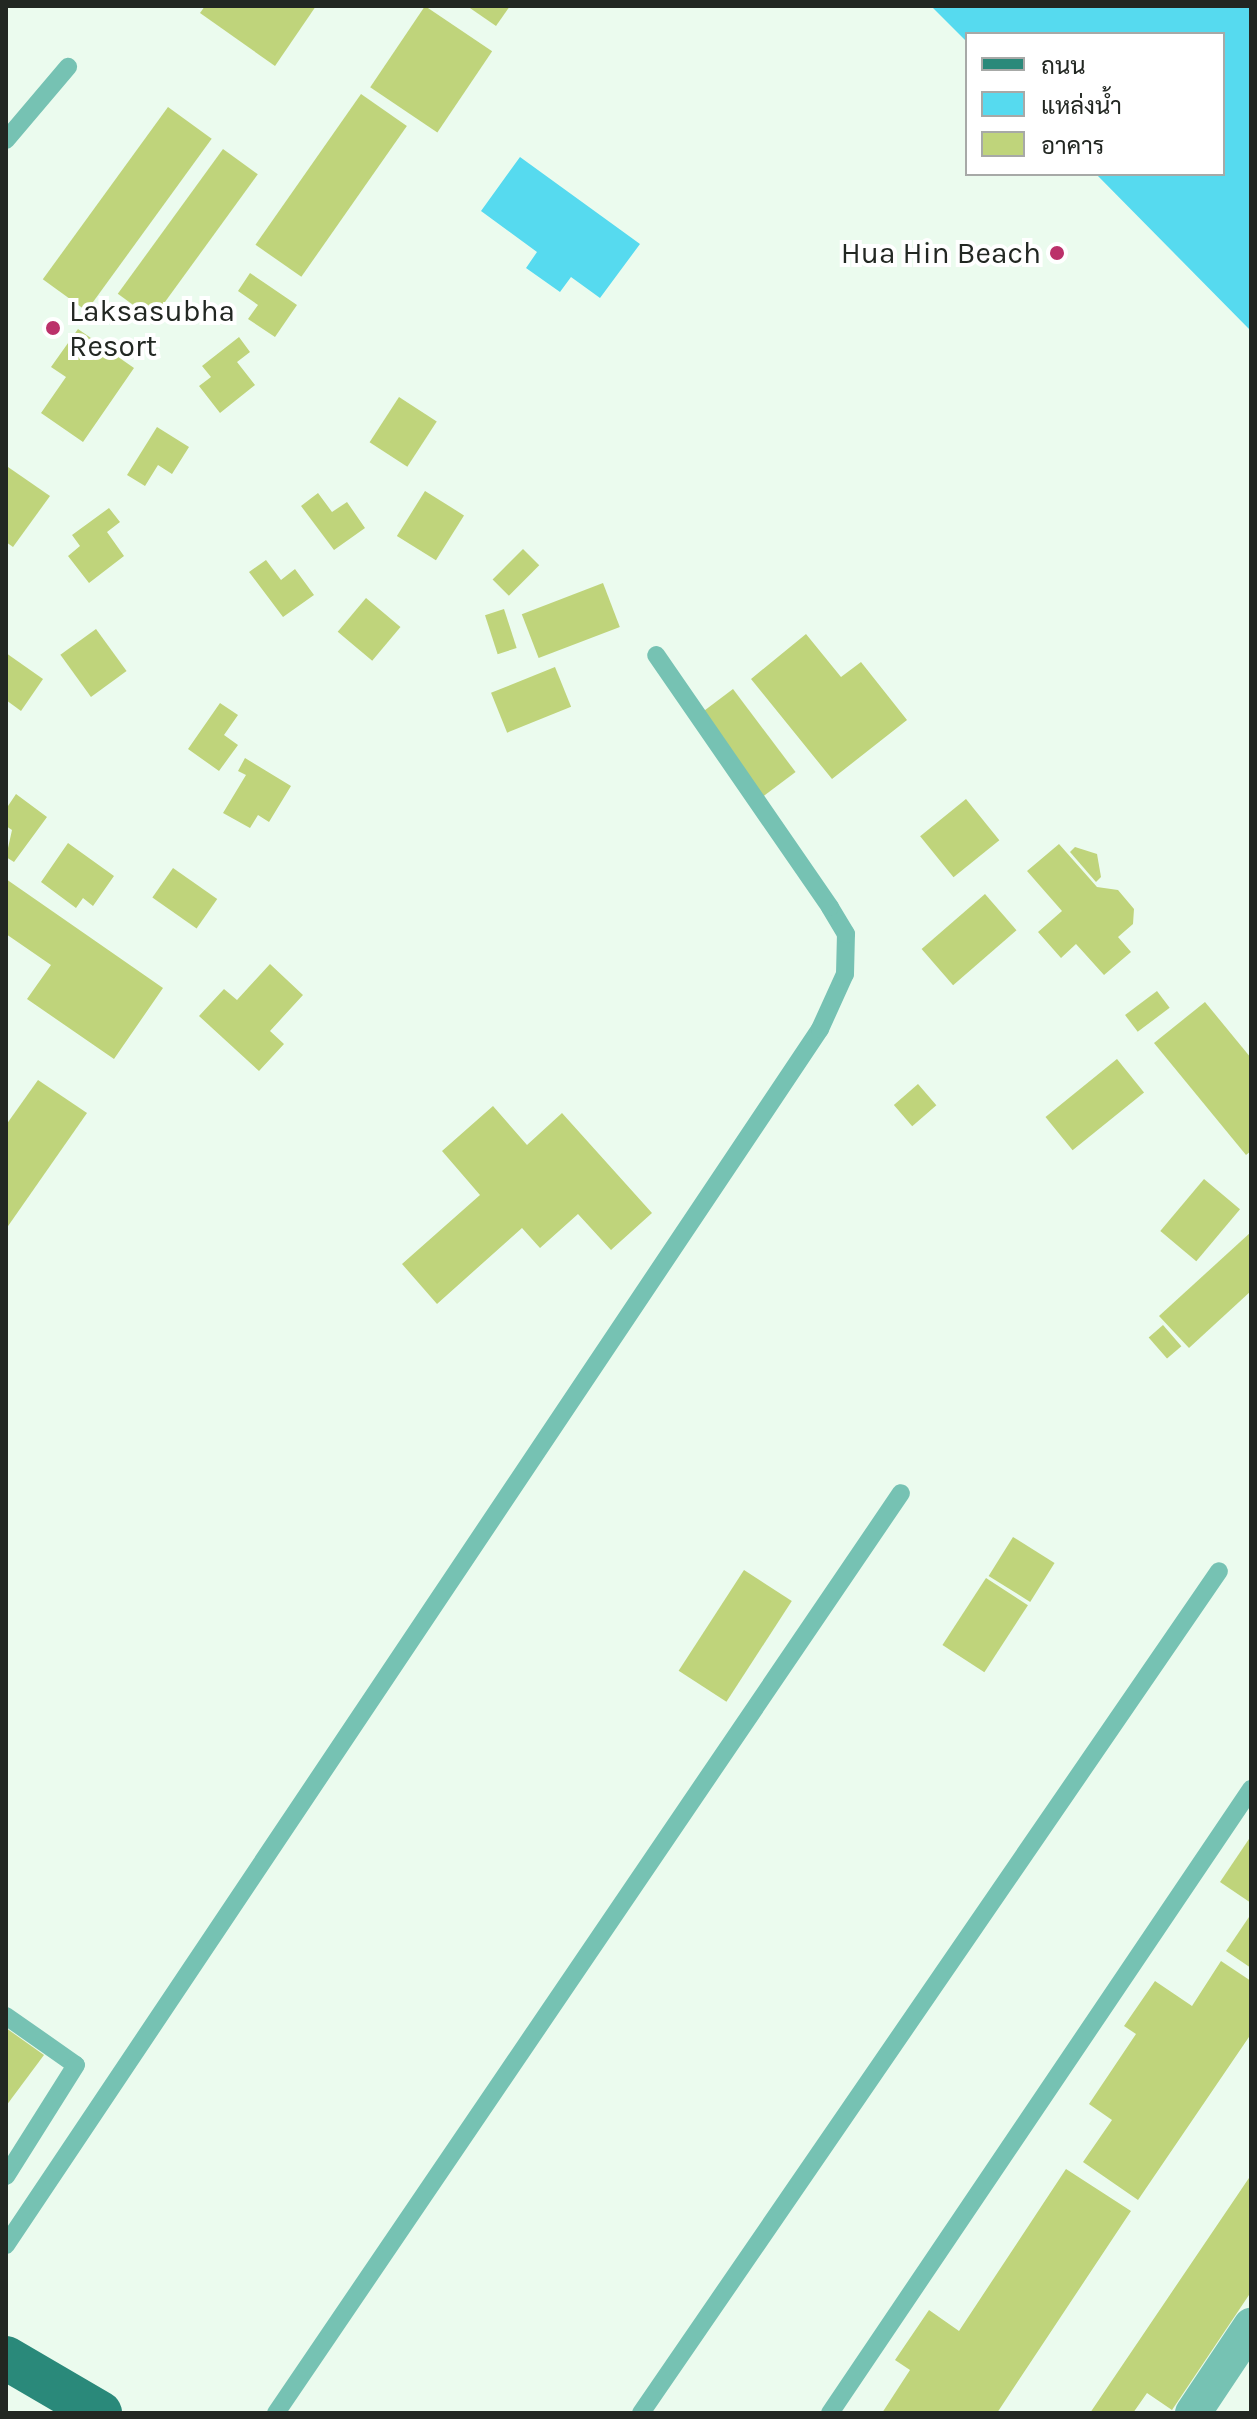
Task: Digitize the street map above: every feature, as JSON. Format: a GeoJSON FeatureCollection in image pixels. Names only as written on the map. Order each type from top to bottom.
{"type":"FeatureCollection","features":[{"type":"Feature","properties":{"kind":"main road"},"geometry":{"type":"LineString","coordinates":[[6,2358],[100,2413]]}},
{"type":"Feature","properties":{"kind":"street"},"geometry":{"type":"LineString","coordinates":[[1193,2413],[1251,2326]]}},
{"type":"Feature","properties":{"kind":"lane"},"geometry":{"type":"LineString","coordinates":[[6,140],[68,67]]}},
{"type":"Feature","properties":{"kind":"lane"},"geometry":{"type":"LineString","coordinates":[[6,2245],[820,1029],[845,974],[846,934],[656,655]]}},
{"type":"Feature","properties":{"kind":"lane"},"geometry":{"type":"LineString","coordinates":[[276,2413],[901,1493]]}},
{"type":"Feature","properties":{"kind":"lane"},"geometry":{"type":"LineString","coordinates":[[641,2413],[1219,1571]]}},
{"type":"Feature","properties":{"kind":"lane"},"geometry":{"type":"LineString","coordinates":[[830,2413],[1251,1789]]}},
{"type":"Feature","properties":{"kind":"lane"},"geometry":{"type":"LineString","coordinates":[[6,2016],[76,2065],[6,2176]]}},
{"type":"Feature","properties":{"kind":"water"},"geometry":{"type":"Polygon","coordinates":[[[931,6],[1251,6],[1251,331],[1098,176],[1225,176],[1225,32],[965,32],[965,40],[931,6]]]}},
{"type":"Feature","properties":{"kind":"water"},"geometry":{"type":"Polygon","coordinates":[[[520,157],[640,244],[600,298],[571,277],[560,292],[526,268],[537,252],[481,211],[520,157]]]}},
{"type":"Feature","properties":{"kind":"building"},"geometry":{"type":"Polygon","coordinates":[[[205,6],[316,6],[275,66],[200,13],[205,6]]]}},
{"type":"Feature","properties":{"kind":"building"},"geometry":{"type":"Polygon","coordinates":[[[425,6],[492,51],[437,133],[370,87],[425,6]]]}},
{"type":"Feature","properties":{"kind":"building"},"geometry":{"type":"Polygon","coordinates":[[[467,6],[510,6],[496,26],[467,6]]]}},
{"type":"Feature","properties":{"kind":"building"},"geometry":{"type":"Polygon","coordinates":[[[361,94],[407,126],[301,277],[255,245],[361,94]]]}},
{"type":"Feature","properties":{"kind":"building"},"geometry":{"type":"Polygon","coordinates":[[[168,107],[212,139],[86,311],[43,279],[168,107]]]}},
{"type":"Feature","properties":{"kind":"building"},"geometry":{"type":"Polygon","coordinates":[[[223,149],[258,174],[153,319],[118,294],[223,149]]]}},
{"type":"Feature","properties":{"kind":"building"},"geometry":{"type":"Polygon","coordinates":[[[250,273],[297,305],[275,337],[248,319],[258,305],[238,291],[250,273]]]}},
{"type":"Feature","properties":{"kind":"building"},"geometry":{"type":"Polygon","coordinates":[[[78,329],[134,368],[83,442],[41,413],[66,377],[51,367],[78,329]]]}},
{"type":"Feature","properties":{"kind":"building"},"geometry":{"type":"Polygon","coordinates":[[[239,337],[250,352],[237,362],[255,385],[220,413],[199,386],[211,377],[202,366],[239,337]]]}},
{"type":"Feature","properties":{"kind":"building"},"geometry":{"type":"Polygon","coordinates":[[[399,397],[437,422],[407,467],[370,442],[399,397]]]}},
{"type":"Feature","properties":{"kind":"building"},"geometry":{"type":"Polygon","coordinates":[[[157,427],[189,447],[172,474],[158,465],[145,486],[127,475],[157,427]]]}},
{"type":"Feature","properties":{"kind":"building"},"geometry":{"type":"Polygon","coordinates":[[[8,467],[50,496],[13,547],[6,542],[8,467]]]}},
{"type":"Feature","properties":{"kind":"building"},"geometry":{"type":"Polygon","coordinates":[[[425,491],[464,515],[436,560],[397,536],[425,491]]]}},
{"type":"Feature","properties":{"kind":"building"},"geometry":{"type":"Polygon","coordinates":[[[318,493],[332,512],[347,502],[365,528],[334,550],[301,506],[318,493]]]}},
{"type":"Feature","properties":{"kind":"building"},"geometry":{"type":"Polygon","coordinates":[[[109,508],[120,522],[107,532],[124,556],[89,583],[68,556],[80,546],[72,535],[109,508]]]}},
{"type":"Feature","properties":{"kind":"building"},"geometry":{"type":"Polygon","coordinates":[[[523,549],[539,565],[509,596],[493,579],[523,549]]]}},
{"type":"Feature","properties":{"kind":"building"},"geometry":{"type":"Polygon","coordinates":[[[266,560],[281,580],[295,569],[314,595],[283,617],[249,572],[266,560]]]}},
{"type":"Feature","properties":{"kind":"building"},"geometry":{"type":"Polygon","coordinates":[[[603,583],[620,627],[539,658],[522,614],[603,583]]]}},
{"type":"Feature","properties":{"kind":"building"},"geometry":{"type":"Polygon","coordinates":[[[366,598],[400,627],[372,661],[338,632],[366,598]]]}},
{"type":"Feature","properties":{"kind":"building"},"geometry":{"type":"Polygon","coordinates":[[[504,609],[517,648],[498,654],[485,615],[504,609]]]}},
{"type":"Feature","properties":{"kind":"building"},"geometry":{"type":"Polygon","coordinates":[[[96,629],[127,671],[91,697],[60,655],[96,629]]]}},
{"type":"Feature","properties":{"kind":"building"},"geometry":{"type":"Polygon","coordinates":[[[806,634],[841,677],[861,662],[907,720],[832,779],[751,679],[806,634]]]}},
{"type":"Feature","properties":{"kind":"building"},"geometry":{"type":"Polygon","coordinates":[[[6,653],[43,679],[21,711],[6,700],[6,653]]]}},
{"type":"Feature","properties":{"kind":"building"},"geometry":{"type":"Polygon","coordinates":[[[555,667],[571,707],[507,733],[491,693],[555,667]]]}},
{"type":"Feature","properties":{"kind":"building"},"geometry":{"type":"Polygon","coordinates":[[[733,689],[796,772],[756,802],[694,718],[733,689]]]}},
{"type":"Feature","properties":{"kind":"building"},"geometry":{"type":"Polygon","coordinates":[[[220,703],[238,715],[224,735],[238,745],[219,771],[188,749],[220,703]]]}},
{"type":"Feature","properties":{"kind":"building"},"geometry":{"type":"Polygon","coordinates":[[[245,758],[291,786],[269,822],[258,815],[250,828],[223,813],[246,775],[238,771],[245,758]]]}},
{"type":"Feature","properties":{"kind":"building"},"geometry":{"type":"Polygon","coordinates":[[[16,794],[47,817],[14,862],[6,857],[12,830],[6,826],[6,809],[16,794]]]}},
{"type":"Feature","properties":{"kind":"building"},"geometry":{"type":"Polygon","coordinates":[[[966,799],[999,840],[954,877],[920,836],[966,799]]]}},
{"type":"Feature","properties":{"kind":"building"},"geometry":{"type":"Polygon","coordinates":[[[68,843],[114,876],[93,906],[83,898],[76,908],[41,882],[68,843]]]}},
{"type":"Feature","properties":{"kind":"building"},"geometry":{"type":"Polygon","coordinates":[[[1059,844],[1097,887],[1118,890],[1134,909],[1133,924],[1118,937],[1131,952],[1104,975],[1076,944],[1061,958],[1038,932],[1062,911],[1027,871],[1059,844]]]}},
{"type":"Feature","properties":{"kind":"building"},"geometry":{"type":"Polygon","coordinates":[[[1075,847],[1097,854],[1101,877],[1096,882],[1070,852],[1075,847]]]}},
{"type":"Feature","properties":{"kind":"building"},"geometry":{"type":"Polygon","coordinates":[[[173,868],[217,899],[197,928],[152,897],[173,868]]]}},
{"type":"Feature","properties":{"kind":"building"},"geometry":{"type":"Polygon","coordinates":[[[6,879],[163,988],[114,1059],[27,999],[51,965],[6,934],[6,879]]]}},
{"type":"Feature","properties":{"kind":"building"},"geometry":{"type":"Polygon","coordinates":[[[985,894],[1016,930],[953,985],[922,949],[985,894]]]}},
{"type":"Feature","properties":{"kind":"building"},"geometry":{"type":"Polygon","coordinates":[[[270,964],[303,995],[270,1031],[284,1044],[259,1071],[199,1016],[224,989],[237,1000],[270,964]]]}},
{"type":"Feature","properties":{"kind":"building"},"geometry":{"type":"Polygon","coordinates":[[[1157,991],[1170,1008],[1138,1032],[1125,1015],[1157,991]]]}},
{"type":"Feature","properties":{"kind":"building"},"geometry":{"type":"Polygon","coordinates":[[[1205,1002],[1251,1058],[1251,1151],[1246,1155],[1154,1043],[1205,1002]]]}},
{"type":"Feature","properties":{"kind":"building"},"geometry":{"type":"Polygon","coordinates":[[[1117,1059],[1144,1092],[1073,1150],[1046,1117],[1117,1059]]]}},
{"type":"Feature","properties":{"kind":"building"},"geometry":{"type":"Polygon","coordinates":[[[38,1080],[87,1113],[6,1229],[6,1125],[38,1080]]]}},
{"type":"Feature","properties":{"kind":"building"},"geometry":{"type":"Polygon","coordinates":[[[918,1084],[936,1105],[912,1126],[894,1105],[918,1084]]]}},
{"type":"Feature","properties":{"kind":"building"},"geometry":{"type":"Polygon","coordinates":[[[493,1106],[527,1145],[562,1113],[652,1213],[611,1250],[578,1214],[540,1248],[522,1228],[437,1304],[402,1264],[480,1195],[442,1151],[493,1106]]]}},
{"type":"Feature","properties":{"kind":"building"},"geometry":{"type":"Polygon","coordinates":[[[1204,1179],[1240,1209],[1196,1261],[1160,1231],[1204,1179]]]}},
{"type":"Feature","properties":{"kind":"building"},"geometry":{"type":"Polygon","coordinates":[[[1251,1232],[1251,1291],[1189,1348],[1159,1316],[1251,1232]]]}},
{"type":"Feature","properties":{"kind":"building"},"geometry":{"type":"Polygon","coordinates":[[[1163,1325],[1181,1346],[1167,1359],[1149,1337],[1163,1325]]]}},
{"type":"Feature","properties":{"kind":"building"},"geometry":{"type":"Polygon","coordinates":[[[1013,1537],[1055,1563],[1030,1602],[989,1576],[1013,1537]]]}},
{"type":"Feature","properties":{"kind":"building"},"geometry":{"type":"Polygon","coordinates":[[[744,1570],[792,1601],[726,1702],[679,1671],[744,1570]]]}},
{"type":"Feature","properties":{"kind":"building"},"geometry":{"type":"Polygon","coordinates":[[[986,1578],[1028,1605],[984,1672],[942,1645],[986,1578]]]}},
{"type":"Feature","properties":{"kind":"building"},"geometry":{"type":"Polygon","coordinates":[[[1251,1836],[1251,1903],[1220,1882],[1251,1836]]]}},
{"type":"Feature","properties":{"kind":"building"},"geometry":{"type":"Polygon","coordinates":[[[1251,1914],[1251,1968],[1226,1951],[1251,1914]]]}},
{"type":"Feature","properties":{"kind":"building"},"geometry":{"type":"Polygon","coordinates":[[[1221,1961],[1251,1981],[1251,2034],[1138,2200],[1083,2162],[1112,2120],[1089,2104],[1136,2034],[1124,2026],[1155,1981],[1192,2006],[1221,1961]]]}},
{"type":"Feature","properties":{"kind":"building"},"geometry":{"type":"Polygon","coordinates":[[[6,2028],[44,2055],[6,2106],[6,2028]]]}},
{"type":"Feature","properties":{"kind":"building"},"geometry":{"type":"Polygon","coordinates":[[[1066,2169],[1131,2211],[997,2413],[882,2413],[910,2370],[895,2360],[929,2310],[959,2331],[1066,2169]]]}},
{"type":"Feature","properties":{"kind":"building"},"geometry":{"type":"Polygon","coordinates":[[[1251,2175],[1251,2292],[1172,2410],[1147,2393],[1133,2413],[1090,2413],[1251,2175]]]}},
{"type":"Feature","properties":{"kind":"place","name":"Hua Hin Beach"},"geometry":{"type":"Point","coordinates":[1057,253]}},
{"type":"Feature","properties":{"kind":"place","name":"Laksasubha Resort"},"geometry":{"type":"Point","coordinates":[53,328]}}]}
